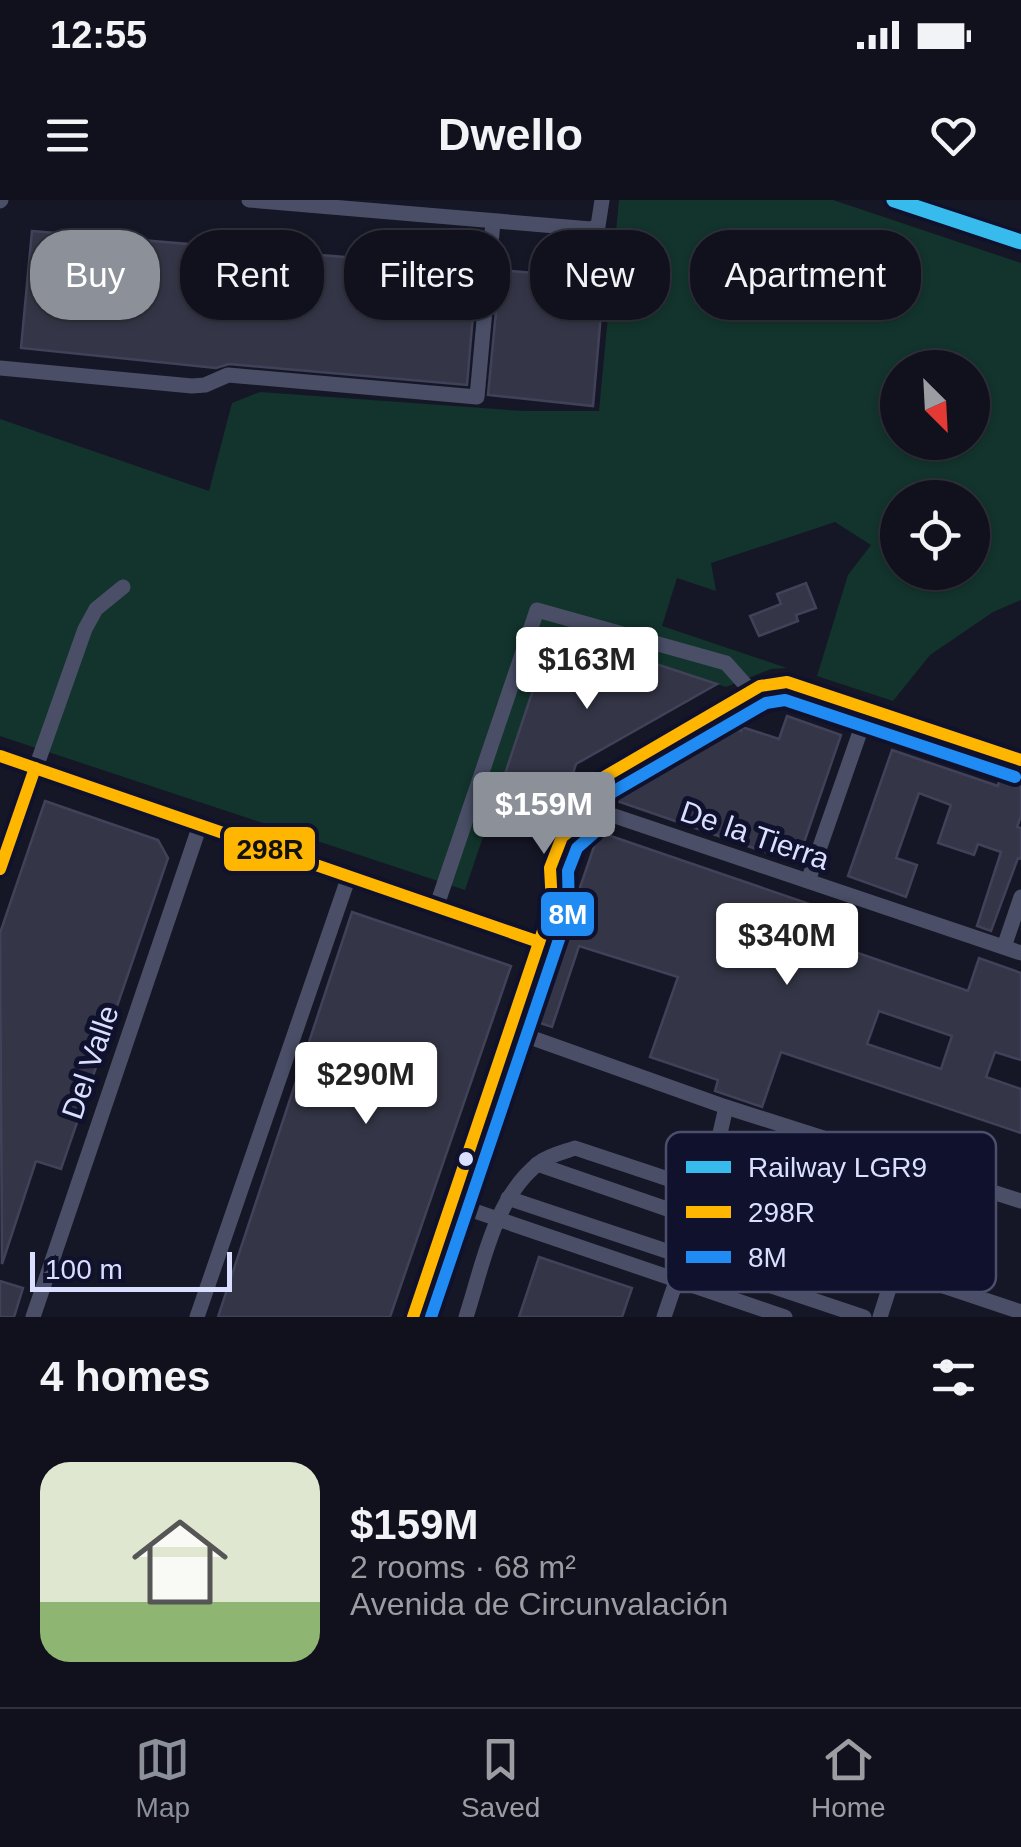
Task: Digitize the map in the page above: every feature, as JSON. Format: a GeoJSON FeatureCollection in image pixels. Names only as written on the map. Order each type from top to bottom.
{"type":"FeatureCollection","features":[{"type":"Feature","properties":{"kind":"street"},"geometry":{"type":"LineString","coordinates":[[248,200],[591,229],[601,220],[602,200]]}},
{"type":"Feature","properties":{"kind":"street"},"geometry":{"type":"LineString","coordinates":[[0,368],[192,386],[228,375],[477,397],[493,222]]}},
{"type":"Feature","properties":{"kind":"street"},"geometry":{"type":"LineString","coordinates":[[0,869],[85,629],[96,608],[123,587]]}},
{"type":"Feature","properties":{"kind":"street"},"geometry":{"type":"LineString","coordinates":[[437,906],[537,610],[726,663],[751,691]]}},
{"type":"Feature","properties":{"kind":"street"},"geometry":{"type":"LineString","coordinates":[[412,1317],[593,786],[607,774],[773,682],[787,682],[1021,760]]}},
{"type":"Feature","properties":{"kind":"street"},"geometry":{"type":"LineString","coordinates":[[808,882],[868,709]]}},
{"type":"Feature","properties":{"kind":"street"},"geometry":{"type":"LineString","coordinates":[[0,756],[539,942]]}},
{"type":"Feature","properties":{"kind":"street","name":"De la Tierra"},"geometry":{"type":"LineString","coordinates":[[585,806],[1021,953]]}},
{"type":"Feature","properties":{"kind":"street","name":"Del Valle"},"geometry":{"type":"LineString","coordinates":[[33,1317],[200,825]]}},
{"type":"Feature","properties":{"kind":"street"},"geometry":{"type":"LineString","coordinates":[[196,1317],[350,876]]}},
{"type":"Feature","properties":{"kind":"street"},"geometry":{"type":"LineString","coordinates":[[1004,947],[1021,897]]}},
{"type":"Feature","properties":{"kind":"street"},"geometry":{"type":"LineString","coordinates":[[510,1030],[804,1132]]}},
{"type":"Feature","properties":{"kind":"street"},"geometry":{"type":"LineString","coordinates":[[720,1132],[726,1107]]}},
{"type":"Feature","properties":{"kind":"street"},"geometry":{"type":"LineString","coordinates":[[466,1317],[508,1198],[514,1186],[538,1164],[575,1148],[666,1177]]}},
{"type":"Feature","properties":{"kind":"street"},"geometry":{"type":"LineString","coordinates":[[538,1164],[666,1207]]}},
{"type":"Feature","properties":{"kind":"street"},"geometry":{"type":"LineString","coordinates":[[996,1194],[1021,1202]]}},
{"type":"Feature","properties":{"kind":"street"},"geometry":{"type":"LineString","coordinates":[[508,1198],[666,1250]]}},
{"type":"Feature","properties":{"kind":"street"},"geometry":{"type":"LineString","coordinates":[[451,1203],[666,1276]]}},
{"type":"Feature","properties":{"kind":"street"},"geometry":{"type":"LineString","coordinates":[[664,1317],[673,1292]]}},
{"type":"Feature","properties":{"kind":"street"},"geometry":{"type":"LineString","coordinates":[[712,1292],[786,1317]]}},
{"type":"Feature","properties":{"kind":"street"},"geometry":{"type":"LineString","coordinates":[[791,1292],[864,1317]]}},
{"type":"Feature","properties":{"kind":"street"},"geometry":{"type":"LineString","coordinates":[[880,1317],[888,1292]]}},
{"type":"Feature","properties":{"kind":"street"},"geometry":{"type":"LineString","coordinates":[[960,1292],[1021,1312]]}},
{"type":"Feature","properties":{"kind":"green space"},"geometry":{"type":"Polygon","coordinates":[[[619,200],[833,200],[1021,263],[1021,600],[993,612],[930,655],[893,701],[817,676],[848,575],[871,545],[835,522],[711,563],[716,591],[677,578],[662,626],[787,668],[771,669],[726,687],[553,631],[465,890],[0,736],[0,419],[209,491],[232,403],[260,392],[523,411],[599,411],[608,320],[670,320],[670,230],[616,230],[619,200]]]}},
{"type":"Feature","properties":{"kind":"building"},"geometry":{"type":"Polygon","coordinates":[[[160,242],[180,243],[180,320],[324,320],[324,255],[344,257],[344,320],[473,320],[467,385],[229,364],[216,368],[21,348],[30,252],[30,320],[160,320],[160,242]]]}},
{"type":"Feature","properties":{"kind":"building"},"geometry":{"type":"Polygon","coordinates":[[[510,271],[530,273],[530,320],[600,320],[593,406],[488,395],[495,320],[510,320],[510,271]]]}},
{"type":"Feature","properties":{"kind":"building"},"geometry":{"type":"Polygon","coordinates":[[[806,583],[816,608],[796,615],[798,621],[759,636],[750,616],[781,604],[777,594],[806,583]]]}},
{"type":"Feature","properties":{"kind":"building"},"geometry":{"type":"Polygon","coordinates":[[[553,630],[717,684],[576,764],[561,810],[500,789],[553,630]]]}},
{"type":"Feature","properties":{"kind":"building"},"geometry":{"type":"Polygon","coordinates":[[[787,716],[841,735],[797,863],[617,801],[622,788],[730,727],[779,739],[787,716]]]}},
{"type":"Feature","properties":{"kind":"building"},"geometry":{"type":"Polygon","coordinates":[[[892,750],[998,786],[1000,776],[1021,784],[1017,827],[1021,828],[1021,859],[1018,858],[991,931],[977,926],[1001,852],[978,844],[974,855],[938,843],[951,805],[919,793],[896,858],[917,865],[906,897],[848,876],[892,750]]]}},
{"type":"Feature","properties":{"kind":"building"},"geometry":{"type":"Polygon","coordinates":[[[45,801],[158,840],[168,858],[61,1169],[36,1161],[2,1264],[0,933],[45,801]]]}},
{"type":"Feature","properties":{"kind":"building"},"geometry":{"type":"Polygon","coordinates":[[[599,832],[830,911],[820,940],[968,991],[979,958],[1021,973],[1021,1060],[995,1052],[986,1077],[1021,1089],[1021,1133],[781,1052],[762,1107],[715,1091],[718,1080],[650,1057],[678,977],[579,946],[552,1027],[534,1021],[599,832]],[[879,1011],[867,1044],[941,1069],[952,1036],[879,1011]]]}},
{"type":"Feature","properties":{"kind":"building"},"geometry":{"type":"Polygon","coordinates":[[[352,912],[511,966],[390,1317],[218,1317],[352,912]]]}},
{"type":"Feature","properties":{"kind":"building"},"geometry":{"type":"Polygon","coordinates":[[[539,1257],[632,1288],[622,1317],[519,1317],[539,1257]]]}},
{"type":"Feature","properties":{"kind":"building"},"geometry":{"type":"Polygon","coordinates":[[[0,1281],[23,1288],[14,1317],[0,1317],[0,1281]]]}},
{"type":"Feature","properties":{"kind":"rail line","name":"LGR9"},"geometry":{"type":"LineString","coordinates":[[894,200],[1021,242]]}},
{"type":"Feature","properties":{"kind":"transit line","name":"298R"},"geometry":{"type":"LineString","coordinates":[[413,1317],[552,904],[550,868],[562,837],[579,824],[589,794],[599,780],[760,686],[787,682],[1021,760]]}},
{"type":"Feature","properties":{"kind":"transit line","name":"8M"},"geometry":{"type":"LineString","coordinates":[[431,1317],[569,910],[568,871],[577,848],[594,833],[611,793],[766,703],[785,700],[1015,777]]}},
{"type":"Feature","properties":{"kind":"transit line","name":"298R"},"geometry":{"type":"LineString","coordinates":[[0,756],[539,942]]}},
{"type":"Feature","properties":{"kind":"transit line","name":"298R"},"geometry":{"type":"LineString","coordinates":[[0,869],[35,768]]}}]}
